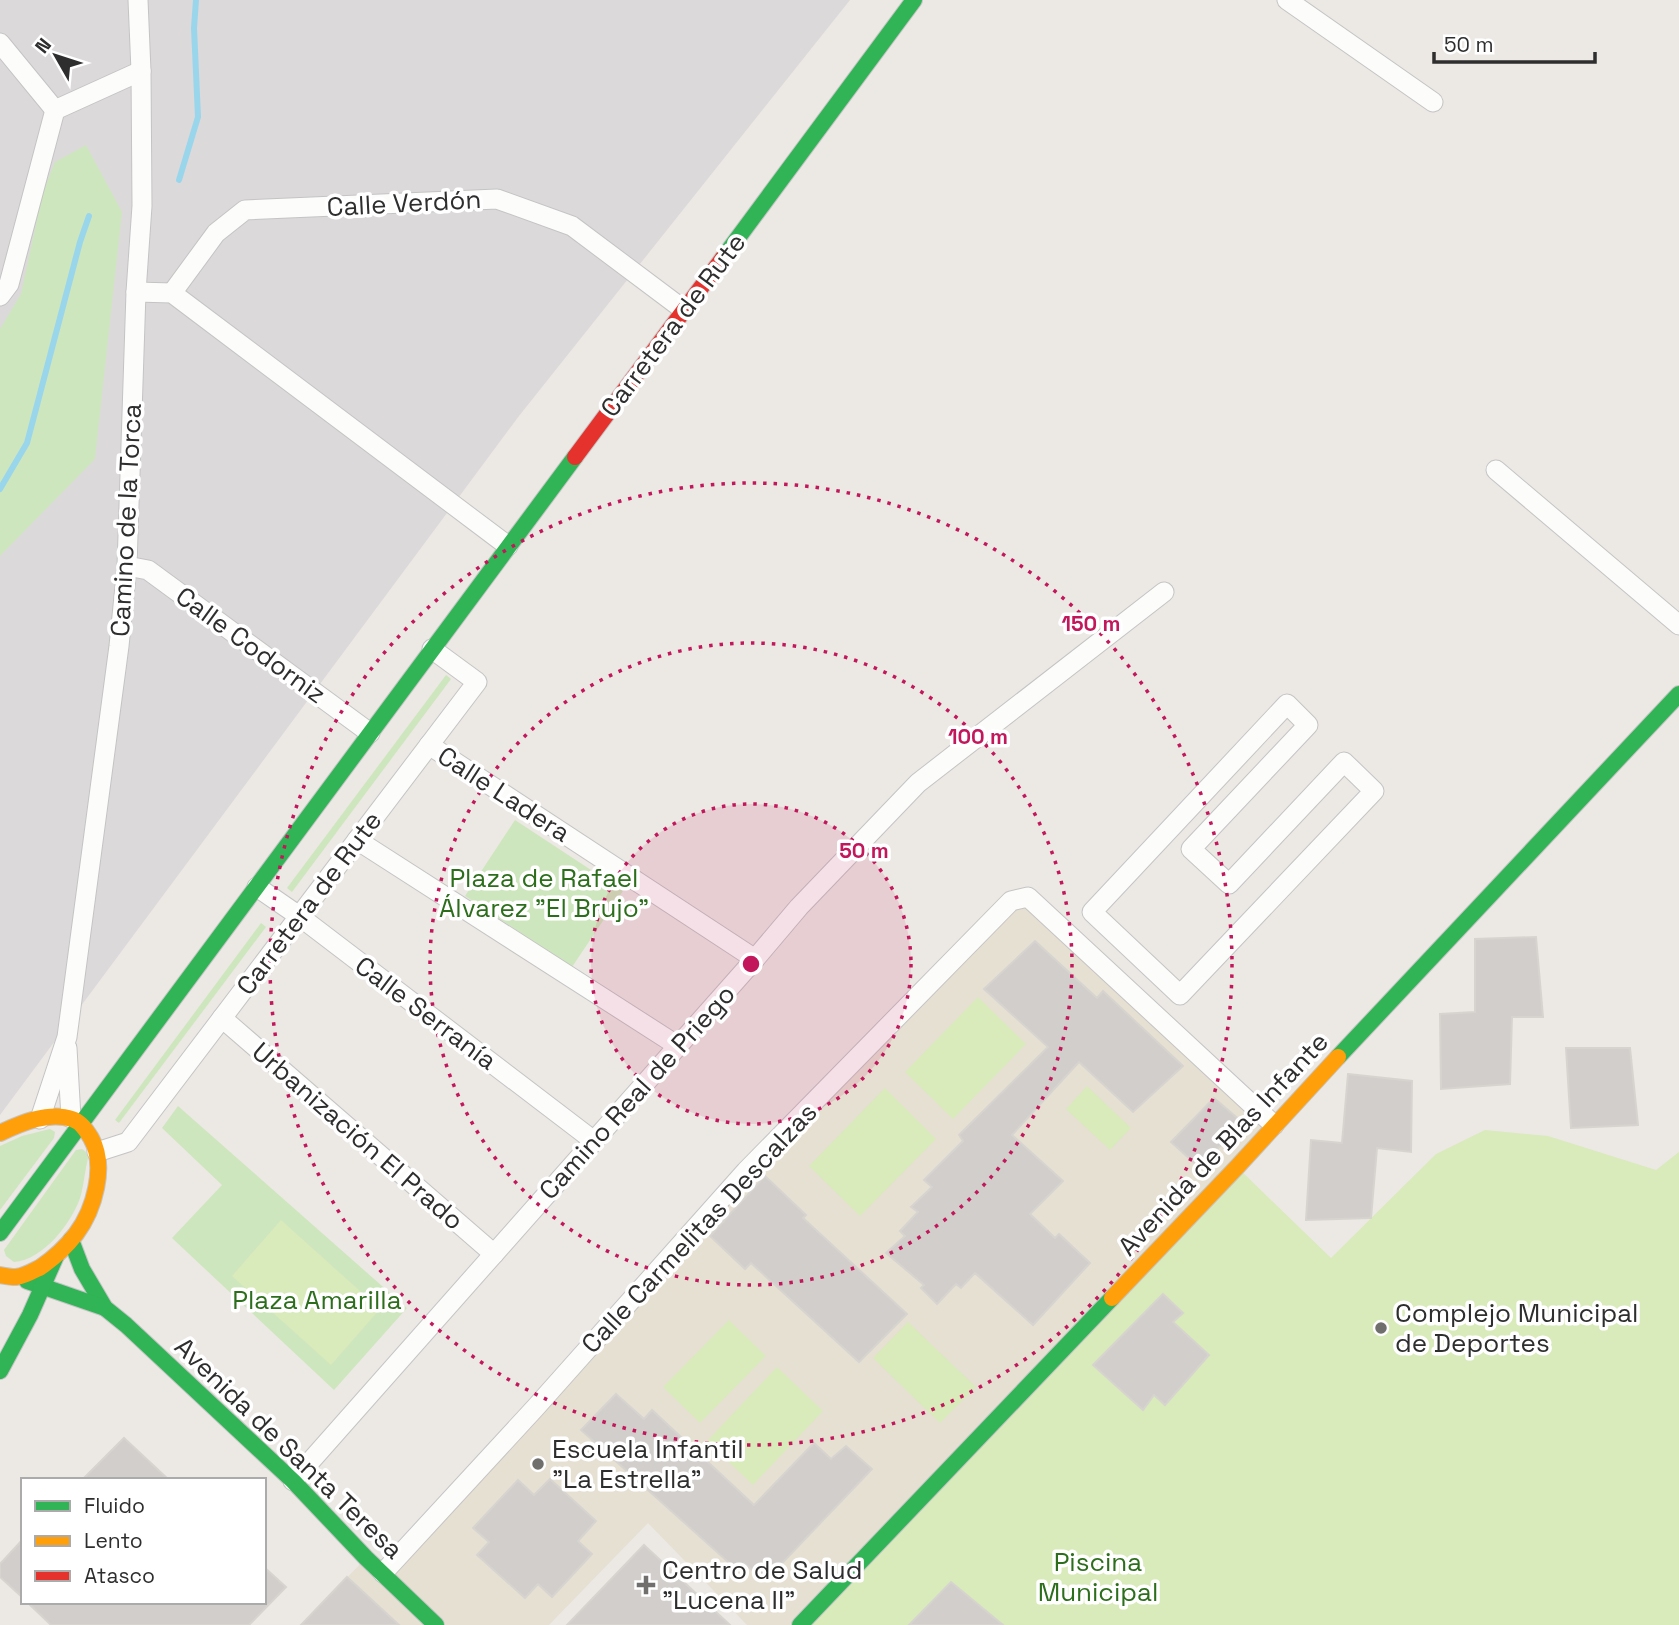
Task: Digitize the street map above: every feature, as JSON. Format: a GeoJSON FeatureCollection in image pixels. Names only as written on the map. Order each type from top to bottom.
{"type":"FeatureCollection","features":[{"type":"Feature","properties":{"kind":"street","name":"Camino de la Torca"},"geometry":{"type":"LineString","coordinates":[[40,1119],[67,1037],[119,646],[127,566],[136,292],[142,206],[138,0]]}},
{"type":"Feature","properties":{"kind":"street","name":"Carretera de Rute"},"geometry":{"type":"LineString","coordinates":[[0,1233],[76,1121],[257,887],[914,0]]}},
{"type":"Feature","properties":{"kind":"street"},"geometry":{"type":"LineString","coordinates":[[1287,0],[1433,102]]}},
{"type":"Feature","properties":{"kind":"street"},"geometry":{"type":"LineString","coordinates":[[0,43],[55,110]]}},
{"type":"Feature","properties":{"kind":"street"},"geometry":{"type":"LineString","coordinates":[[55,110],[141,71]]}},
{"type":"Feature","properties":{"kind":"street"},"geometry":{"type":"LineString","coordinates":[[0,296],[9,284],[55,110]]}},
{"type":"Feature","properties":{"kind":"street","name":"Calle Verdón"},"geometry":{"type":"LineString","coordinates":[[172,293],[216,233],[246,210],[497,199],[572,226],[684,310]]}},
{"type":"Feature","properties":{"kind":"street"},"geometry":{"type":"LineString","coordinates":[[136,292],[172,293],[508,546]]}},
{"type":"Feature","properties":{"kind":"street"},"geometry":{"type":"LineString","coordinates":[[1496,470],[1679,625]]}},
{"type":"Feature","properties":{"kind":"street","name":"Calle Codorniz"},"geometry":{"type":"LineString","coordinates":[[127,566],[148,570],[370,733]]}},
{"type":"Feature","properties":{"kind":"street","name":"Camino Real de Priego"},"geometry":{"type":"LineString","coordinates":[[293,1481],[799,907],[918,783],[1164,592]]}},
{"type":"Feature","properties":{"kind":"street","name":"Carretera de Rute"},"geometry":{"type":"LineString","coordinates":[[97,1152],[128,1142],[477,682],[432,649]]}},
{"type":"Feature","properties":{"kind":"street","name":"Avenida de Blas Infante"},"geometry":{"type":"LineString","coordinates":[[800,1625],[1228,1177],[1679,694]]}},
{"type":"Feature","properties":{"kind":"street"},"geometry":{"type":"LineString","coordinates":[[1287,704],[1308,725],[1191,849],[1229,884],[1344,762],[1374,792],[1180,995],[1092,912],[1287,704]]}},
{"type":"Feature","properties":{"kind":"street","name":"Calle Ladera"},"geometry":{"type":"LineString","coordinates":[[429,745],[755,960]]}},
{"type":"Feature","properties":{"kind":"street"},"geometry":{"type":"LineString","coordinates":[[357,840],[678,1046]]}},
{"type":"Feature","properties":{"kind":"street","name":"Calle Serranía"},"geometry":{"type":"LineString","coordinates":[[257,887],[299,916],[594,1141]]}},
{"type":"Feature","properties":{"kind":"street","name":"Calle Carmelitas Descalzas"},"geometry":{"type":"LineString","coordinates":[[383,1573],[536,1407],[746,1171],[1012,901],[1028,898],[1275,1125]]}},
{"type":"Feature","properties":{"kind":"street","name":"Urbanización El Prado"},"geometry":{"type":"LineString","coordinates":[[222,1018],[494,1254]]}},
{"type":"Feature","properties":{"kind":"street","name":"Camino de la Torca"},"geometry":{"type":"LineString","coordinates":[[67,1037],[76,1121]]}},
{"type":"Feature","properties":{"kind":"street"},"geometry":{"type":"LineString","coordinates":[[0,1133],[40,1119],[53,1117],[76,1121],[92,1139],[98,1166],[89,1206],[81,1226],[71,1240],[56,1256],[35,1270],[8,1276]]}},
{"type":"Feature","properties":{"kind":"street","name":"Avenida de Santa Teresa"},"geometry":{"type":"LineString","coordinates":[[71,1240],[82,1269],[105,1308]]}},
{"type":"Feature","properties":{"kind":"street"},"geometry":{"type":"LineString","coordinates":[[0,1371],[44,1287],[56,1256]]}},
{"type":"Feature","properties":{"kind":"street","name":"Avenida de Santa Teresa"},"geometry":{"type":"LineString","coordinates":[[8,1276],[105,1308],[127,1325],[293,1481],[436,1625]]}},
{"type":"Feature","properties":{"kind":"shaded area"},"geometry":{"type":"Polygon","coordinates":[[[0,0],[850,0],[519,416],[0,1115],[0,0]]]}},
{"type":"Feature","properties":{"kind":"shaded area"},"geometry":{"type":"Polygon","coordinates":[[[1028,898],[1274,1125],[800,1625],[747,1625],[648,1523],[549,1625],[301,1625],[366,1558],[383,1573],[746,1171],[1028,898]]]}},
{"type":"Feature","properties":{"kind":"green space"},"geometry":{"type":"Polygon","coordinates":[[[86,145],[122,212],[95,459],[0,556],[0,329],[21,294],[43,192],[55,162],[86,145]]]}},
{"type":"Feature","properties":{"kind":"green space"},"geometry":{"type":"Polygon","coordinates":[[[446,675],[451,679],[292,892],[287,888],[446,675]]]}},
{"type":"Feature","properties":{"kind":"green space","name":"Plaza de Rafael Álvarez \"El Brujo\""},"geometry":{"type":"Polygon","coordinates":[[[515,820],[623,891],[572,967],[465,896],[515,820]]]}},
{"type":"Feature","properties":{"kind":"green space"},"geometry":{"type":"Polygon","coordinates":[[[261,923],[266,927],[119,1123],[115,1120],[261,923]]]}},
{"type":"Feature","properties":{"kind":"green space"},"geometry":{"type":"Polygon","coordinates":[[[978,997],[1026,1044],[953,1119],[905,1072],[978,997]]]}},
{"type":"Feature","properties":{"kind":"green space"},"geometry":{"type":"Polygon","coordinates":[[[1087,1086],[1131,1128],[1110,1150],[1066,1109],[1087,1086]]]}},
{"type":"Feature","properties":{"kind":"green space"},"geometry":{"type":"Polygon","coordinates":[[[885,1088],[936,1139],[860,1216],[809,1166],[885,1088]]]}},
{"type":"Feature","properties":{"kind":"green space","name":"Plaza Amarilla"},"geometry":{"type":"Polygon","coordinates":[[[178,1106],[407,1308],[334,1390],[172,1238],[222,1185],[162,1128],[178,1106]]]}},
{"type":"Feature","properties":{"kind":"green space"},"geometry":{"type":"Polygon","coordinates":[[[50,1129],[55,1132],[54,1138],[0,1210],[0,1146],[22,1136],[50,1129]]]}},
{"type":"Feature","properties":{"kind":"green space","name":"Complejo Municipal de Deportes"},"geometry":{"type":"Polygon","coordinates":[[[1485,1130],[1548,1136],[1656,1170],[1679,1152],[1679,1625],[800,1625],[1237,1167],[1331,1258],[1436,1154],[1485,1130]]]}},
{"type":"Feature","properties":{"kind":"green space"},"geometry":{"type":"Polygon","coordinates":[[[82,1149],[88,1158],[81,1195],[71,1217],[46,1247],[25,1260],[14,1262],[6,1256],[4,1250],[76,1150],[82,1149]]]}},
{"type":"Feature","properties":{"kind":"green space"},"geometry":{"type":"Polygon","coordinates":[[[281,1220],[380,1309],[331,1365],[232,1276],[281,1220]]]}},
{"type":"Feature","properties":{"kind":"green space"},"geometry":{"type":"Polygon","coordinates":[[[729,1320],[766,1356],[700,1423],[663,1387],[729,1320]]]}},
{"type":"Feature","properties":{"kind":"green space"},"geometry":{"type":"Polygon","coordinates":[[[908,1322],[976,1387],[940,1423],[873,1358],[908,1322]]]}},
{"type":"Feature","properties":{"kind":"green space"},"geometry":{"type":"Polygon","coordinates":[[[777,1367],[823,1411],[753,1485],[707,1441],[777,1367]]]}},
{"type":"Feature","properties":{"kind":"building"},"geometry":{"type":"Polygon","coordinates":[[[1536,937],[1543,1017],[1512,1017],[1510,1084],[1441,1089],[1440,1014],[1475,1012],[1475,939],[1536,937]]]}},
{"type":"Feature","properties":{"kind":"building"},"geometry":{"type":"Polygon","coordinates":[[[1035,941],[1097,998],[1103,991],[1183,1066],[1133,1112],[1079,1062],[1012,1135],[1063,1181],[1030,1214],[1055,1238],[1059,1234],[1090,1263],[1033,1325],[975,1273],[961,1288],[956,1284],[937,1304],[921,1288],[924,1285],[886,1253],[905,1236],[900,1231],[918,1212],[911,1207],[932,1187],[924,1180],[963,1141],[959,1135],[1048,1047],[984,989],[1035,941]]]}},
{"type":"Feature","properties":{"kind":"building"},"geometry":{"type":"Polygon","coordinates":[[[1566,1048],[1630,1048],[1638,1125],[1571,1128],[1566,1048]]]}},
{"type":"Feature","properties":{"kind":"building"},"geometry":{"type":"Polygon","coordinates":[[[1348,1074],[1412,1081],[1411,1152],[1377,1148],[1371,1218],[1306,1220],[1311,1140],[1342,1143],[1348,1074]]]}},
{"type":"Feature","properties":{"kind":"building"},"geometry":{"type":"Polygon","coordinates":[[[1214,1098],[1242,1122],[1200,1168],[1171,1142],[1214,1098]]]}},
{"type":"Feature","properties":{"kind":"building"},"geometry":{"type":"Polygon","coordinates":[[[765,1176],[806,1215],[803,1218],[907,1314],[859,1362],[751,1263],[745,1269],[710,1236],[765,1176]]]}},
{"type":"Feature","properties":{"kind":"building"},"geometry":{"type":"Polygon","coordinates":[[[1163,1294],[1183,1313],[1173,1322],[1209,1355],[1165,1405],[1154,1395],[1143,1410],[1093,1365],[1163,1294]]]}},
{"type":"Feature","properties":{"kind":"building"},"geometry":{"type":"Polygon","coordinates":[[[616,1394],[644,1419],[652,1410],[754,1505],[814,1443],[831,1459],[846,1446],[872,1469],[765,1581],[744,1563],[736,1569],[581,1430],[616,1394]]]}},
{"type":"Feature","properties":{"kind":"building"},"geometry":{"type":"Polygon","coordinates":[[[124,1438],[167,1478],[84,1478],[124,1438]]]}},
{"type":"Feature","properties":{"kind":"building"},"geometry":{"type":"Polygon","coordinates":[[[550,1479],[596,1521],[578,1541],[592,1554],[552,1597],[538,1584],[525,1598],[477,1555],[489,1542],[473,1528],[518,1480],[534,1495],[550,1479]]]}},
{"type":"Feature","properties":{"kind":"building"},"geometry":{"type":"Polygon","coordinates":[[[21,1541],[21,1596],[0,1577],[0,1564],[21,1541]]]}},
{"type":"Feature","properties":{"kind":"building","name":"Centro de Salud \"Lucena II\""},"geometry":{"type":"Polygon","coordinates":[[[644,1545],[730,1625],[567,1625],[644,1545]]]}},
{"type":"Feature","properties":{"kind":"building"},"geometry":{"type":"Polygon","coordinates":[[[266,1569],[286,1587],[249,1625],[51,1625],[29,1604],[266,1604],[266,1569]]]}},
{"type":"Feature","properties":{"kind":"building"},"geometry":{"type":"Polygon","coordinates":[[[347,1577],[399,1625],[301,1625],[347,1577]]]}},
{"type":"Feature","properties":{"kind":"building"},"geometry":{"type":"Polygon","coordinates":[[[951,1582],[1003,1625],[909,1625],[951,1582]]]}},
{"type":"Feature","properties":{"kind":"waterway"},"geometry":{"type":"LineString","coordinates":[[179,180],[198,117],[194,28],[196,0]]}},
{"type":"Feature","properties":{"kind":"waterway"},"geometry":{"type":"LineString","coordinates":[[0,489],[27,443],[89,216]]}},
{"type":"Feature","properties":{"kind":"traffic: fast"},"geometry":{"type":"LineString","coordinates":[[723,258],[914,0]]}},
{"type":"Feature","properties":{"kind":"traffic: fast"},"geometry":{"type":"LineString","coordinates":[[0,1233],[575,457]]}},
{"type":"Feature","properties":{"kind":"traffic: fast"},"geometry":{"type":"LineString","coordinates":[[1338,1057],[1679,694]]}},
{"type":"Feature","properties":{"kind":"traffic: fast"},"geometry":{"type":"LineString","coordinates":[[71,1240],[82,1269],[105,1308],[293,1481],[366,1558],[436,1625]]}},
{"type":"Feature","properties":{"kind":"traffic: fast"},"geometry":{"type":"LineString","coordinates":[[0,1371],[30,1315],[56,1256]]}},
{"type":"Feature","properties":{"kind":"traffic: fast"},"geometry":{"type":"LineString","coordinates":[[27,1281],[105,1308]]}},
{"type":"Feature","properties":{"kind":"traffic: fast"},"geometry":{"type":"LineString","coordinates":[[800,1625],[1112,1298]]}},
{"type":"Feature","properties":{"kind":"traffic: slow"},"geometry":{"type":"LineString","coordinates":[[1112,1298],[1338,1057]]}},
{"type":"Feature","properties":{"kind":"traffic: slow"},"geometry":{"type":"LineString","coordinates":[[0,1133],[45,1117],[72,1119],[81,1124],[91,1138],[98,1161],[96,1188],[88,1213],[64,1248],[46,1264],[23,1276],[0,1275]]}},
{"type":"Feature","properties":{"kind":"traffic: jam"},"geometry":{"type":"LineString","coordinates":[[575,457],[723,258]]}},
{"type":"Feature","properties":{"kind":"place","name":"Complejo Municipal de Deportes"},"geometry":{"type":"Point","coordinates":[1381,1328]}},
{"type":"Feature","properties":{"kind":"place","name":"Escuela Infantil \"La Estrella\""},"geometry":{"type":"Point","coordinates":[538,1464]}},
{"type":"Feature","properties":{"kind":"place","name":"Centro de Salud \"Lucena II\""},"geometry":{"type":"Point","coordinates":[646,1585]}},
{"type":"Feature","properties":{"kind":"park label","name":"Piscina Municipal"},"geometry":{"type":"Point","coordinates":[1098,1577]}}]}
